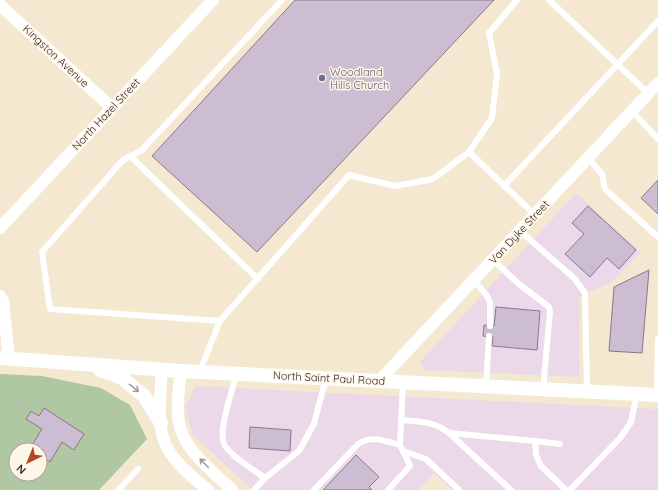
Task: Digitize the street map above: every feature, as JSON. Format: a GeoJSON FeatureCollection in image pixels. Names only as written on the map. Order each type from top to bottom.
{"type":"FeatureCollection","features":[{"type":"Feature","properties":{"kind":"street","name":"North Hazel Street"},"geometry":{"type":"LineString","coordinates":[[0,228],[213,0]]}},
{"type":"Feature","properties":{"kind":"street","name":"Kingston Avenue"},"geometry":{"type":"LineString","coordinates":[[0,5],[112,108]]}},
{"type":"Feature","properties":{"kind":"street","name":"Van Dyke Street"},"geometry":{"type":"LineString","coordinates":[[379,381],[658,83]]}},
{"type":"Feature","properties":{"kind":"street"},"geometry":{"type":"LineString","coordinates":[[0,296],[2,301],[4,358]]}},
{"type":"Feature","properties":{"kind":"street","name":"North Saint Paul Road"},"geometry":{"type":"LineString","coordinates":[[4,358],[86,365],[657,395]]}},
{"type":"Feature","properties":{"kind":"street"},"geometry":{"type":"LineString","coordinates":[[86,365],[122,378],[144,396],[161,423]]}},
{"type":"Feature","properties":{"kind":"street"},"geometry":{"type":"LineString","coordinates":[[162,369],[162,434],[169,451],[182,466],[208,490]]}},
{"type":"Feature","properties":{"kind":"street"},"geometry":{"type":"LineString","coordinates":[[181,370],[178,416],[182,432],[191,448],[232,490]]}},
{"type":"Feature","properties":{"kind":"lane"},"geometry":{"type":"LineString","coordinates":[[220,321],[50,309],[42,252],[123,160],[142,150],[282,0]]}},
{"type":"Feature","properties":{"kind":"lane"},"geometry":{"type":"LineString","coordinates":[[200,371],[220,321],[349,175],[395,186],[433,179],[469,152],[492,118],[497,74],[489,33],[517,0]]}},
{"type":"Feature","properties":{"kind":"lane"},"geometry":{"type":"LineString","coordinates":[[549,0],[648,93]]}},
{"type":"Feature","properties":{"kind":"lane"},"geometry":{"type":"LineString","coordinates":[[504,186],[658,21]]}},
{"type":"Feature","properties":{"kind":"lane"},"geometry":{"type":"LineString","coordinates":[[632,110],[658,138]]}},
{"type":"Feature","properties":{"kind":"lane"},"geometry":{"type":"LineString","coordinates":[[469,152],[535,214]]}},
{"type":"Feature","properties":{"kind":"lane"},"geometry":{"type":"LineString","coordinates":[[130,156],[258,279]]}},
{"type":"Feature","properties":{"kind":"lane"},"geometry":{"type":"LineString","coordinates":[[588,158],[602,174],[605,189],[658,238]]}},
{"type":"Feature","properties":{"kind":"lane"},"geometry":{"type":"LineString","coordinates":[[520,231],[574,278],[585,293],[587,392]]}},
{"type":"Feature","properties":{"kind":"lane"},"geometry":{"type":"LineString","coordinates":[[493,260],[519,284],[549,307],[550,312],[543,389]]}},
{"type":"Feature","properties":{"kind":"lane"},"geometry":{"type":"LineString","coordinates":[[474,280],[490,302],[490,326]]}},
{"type":"Feature","properties":{"kind":"lane"},"geometry":{"type":"LineString","coordinates":[[486,386],[489,336]]}},
{"type":"Feature","properties":{"kind":"lane"},"geometry":{"type":"LineString","coordinates":[[657,395],[658,338]]}},
{"type":"Feature","properties":{"kind":"lane"},"geometry":{"type":"LineString","coordinates":[[237,373],[222,427],[224,444],[235,455],[265,478]]}},
{"type":"Feature","properties":{"kind":"lane"},"geometry":{"type":"LineString","coordinates":[[254,490],[265,478],[299,451],[314,424],[326,378]]}},
{"type":"Feature","properties":{"kind":"lane"},"geometry":{"type":"LineString","coordinates":[[388,490],[410,466],[401,448],[403,382]]}},
{"type":"Feature","properties":{"kind":"lane"},"geometry":{"type":"LineString","coordinates":[[570,490],[620,438],[631,422],[637,394]]}},
{"type":"Feature","properties":{"kind":"lane"},"geometry":{"type":"LineString","coordinates":[[401,420],[429,423],[441,427],[511,490]]}},
{"type":"Feature","properties":{"kind":"lane"},"geometry":{"type":"LineString","coordinates":[[449,433],[560,444]]}},
{"type":"Feature","properties":{"kind":"lane"},"geometry":{"type":"LineString","coordinates":[[314,490],[358,444],[365,439],[373,438],[426,459],[459,490]]}},
{"type":"Feature","properties":{"kind":"lane"},"geometry":{"type":"LineString","coordinates":[[535,441],[536,455],[541,466],[566,490]]}},
{"type":"Feature","properties":{"kind":"lane"},"geometry":{"type":"LineString","coordinates":[[118,490],[138,469]]}},
{"type":"Feature","properties":{"kind":"shaded area"},"geometry":{"type":"Polygon","coordinates":[[[576,193],[641,252],[612,282],[580,296],[579,377],[425,370],[420,362],[576,193]]]}},
{"type":"Feature","properties":{"kind":"shaded area"},"geometry":{"type":"Polygon","coordinates":[[[196,386],[658,409],[658,490],[452,490],[434,473],[418,490],[252,490],[192,434],[185,407],[196,386]]]}},
{"type":"Feature","properties":{"kind":"green space"},"geometry":{"type":"Polygon","coordinates":[[[0,374],[42,376],[101,388],[130,405],[147,439],[99,490],[0,490],[0,374]]]}},
{"type":"Feature","properties":{"kind":"building","name":"Woodland Hills Church"},"geometry":{"type":"Polygon","coordinates":[[[295,0],[494,0],[257,252],[152,156],[295,0]]]}},
{"type":"Feature","properties":{"kind":"building"},"geometry":{"type":"Polygon","coordinates":[[[658,180],[658,214],[641,198],[658,180]]]}},
{"type":"Feature","properties":{"kind":"building"},"geometry":{"type":"Polygon","coordinates":[[[588,206],[636,250],[619,269],[607,258],[590,277],[565,254],[584,234],[572,223],[588,206]]]}},
{"type":"Feature","properties":{"kind":"building"},"geometry":{"type":"Polygon","coordinates":[[[649,270],[642,353],[609,351],[614,287],[649,270]]]}},
{"type":"Feature","properties":{"kind":"building"},"geometry":{"type":"Polygon","coordinates":[[[496,307],[540,311],[537,350],[492,346],[493,337],[483,336],[484,325],[494,326],[496,307]]]}},
{"type":"Feature","properties":{"kind":"building"},"geometry":{"type":"Polygon","coordinates":[[[44,408],[84,434],[74,450],[62,442],[50,462],[48,461],[48,442],[34,442],[42,429],[26,419],[31,411],[39,416],[44,408]]]}},
{"type":"Feature","properties":{"kind":"building"},"geometry":{"type":"Polygon","coordinates":[[[250,427],[291,430],[290,451],[249,448],[250,427]]]}},
{"type":"Feature","properties":{"kind":"building"},"geometry":{"type":"Polygon","coordinates":[[[356,455],[379,477],[369,487],[372,490],[323,490],[356,455]]]}},
{"type":"Feature","properties":{"kind":"place","name":"Woodland Hills Church"},"geometry":{"type":"Point","coordinates":[322,78]}}]}
